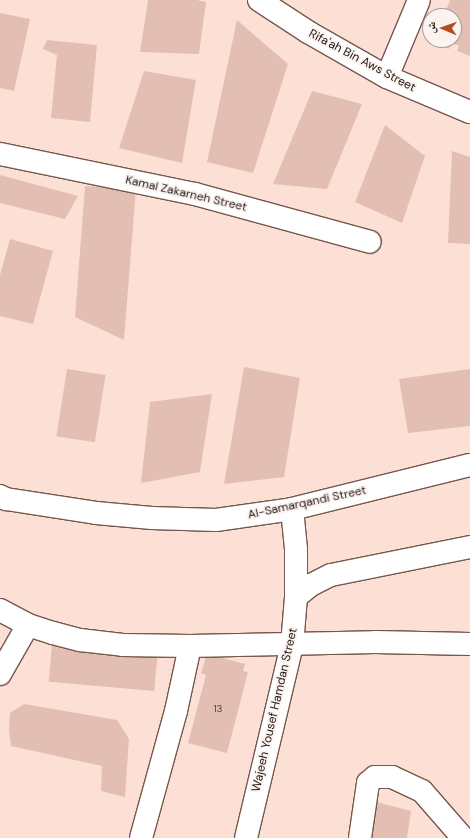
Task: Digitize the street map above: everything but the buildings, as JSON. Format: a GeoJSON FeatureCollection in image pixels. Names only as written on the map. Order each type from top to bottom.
{"type":"FeatureCollection","features":[{"type":"Feature","properties":{"kind":"street","name":"Rifa'ah Bin Aws Street"},"geometry":{"type":"LineString","coordinates":[[259,0],[308,32],[387,76],[470,112]]}},
{"type":"Feature","properties":{"kind":"street"},"geometry":{"type":"LineString","coordinates":[[387,76],[419,0]]}},
{"type":"Feature","properties":{"kind":"street","name":"Kamal Zakarneh Street"},"geometry":{"type":"LineString","coordinates":[[0,154],[195,194],[370,242]]}},
{"type":"Feature","properties":{"kind":"street","name":"Al-Samarqandi Street"},"geometry":{"type":"LineString","coordinates":[[0,496],[6,499],[96,513],[152,518],[216,520],[292,509],[470,465]]}},
{"type":"Feature","properties":{"kind":"street","name":"Wajeeh Yousef Hamdan Street"},"geometry":{"type":"LineString","coordinates":[[246,838],[292,645],[296,597],[296,549],[292,509]]}},
{"type":"Feature","properties":{"kind":"street"},"geometry":{"type":"LineString","coordinates":[[296,597],[311,585],[331,575],[470,547]]}},
{"type":"Feature","properties":{"kind":"street"},"geometry":{"type":"LineString","coordinates":[[0,610],[28,625],[80,640],[123,645],[292,645],[375,642],[470,644]]}},
{"type":"Feature","properties":{"kind":"street"},"geometry":{"type":"LineString","coordinates":[[0,674],[28,625]]}},
{"type":"Feature","properties":{"kind":"street"},"geometry":{"type":"LineString","coordinates":[[140,838],[176,711],[190,646]]}},
{"type":"Feature","properties":{"kind":"street"},"geometry":{"type":"LineString","coordinates":[[360,838],[368,783],[375,777],[392,777],[422,792],[463,838]]}}]}
